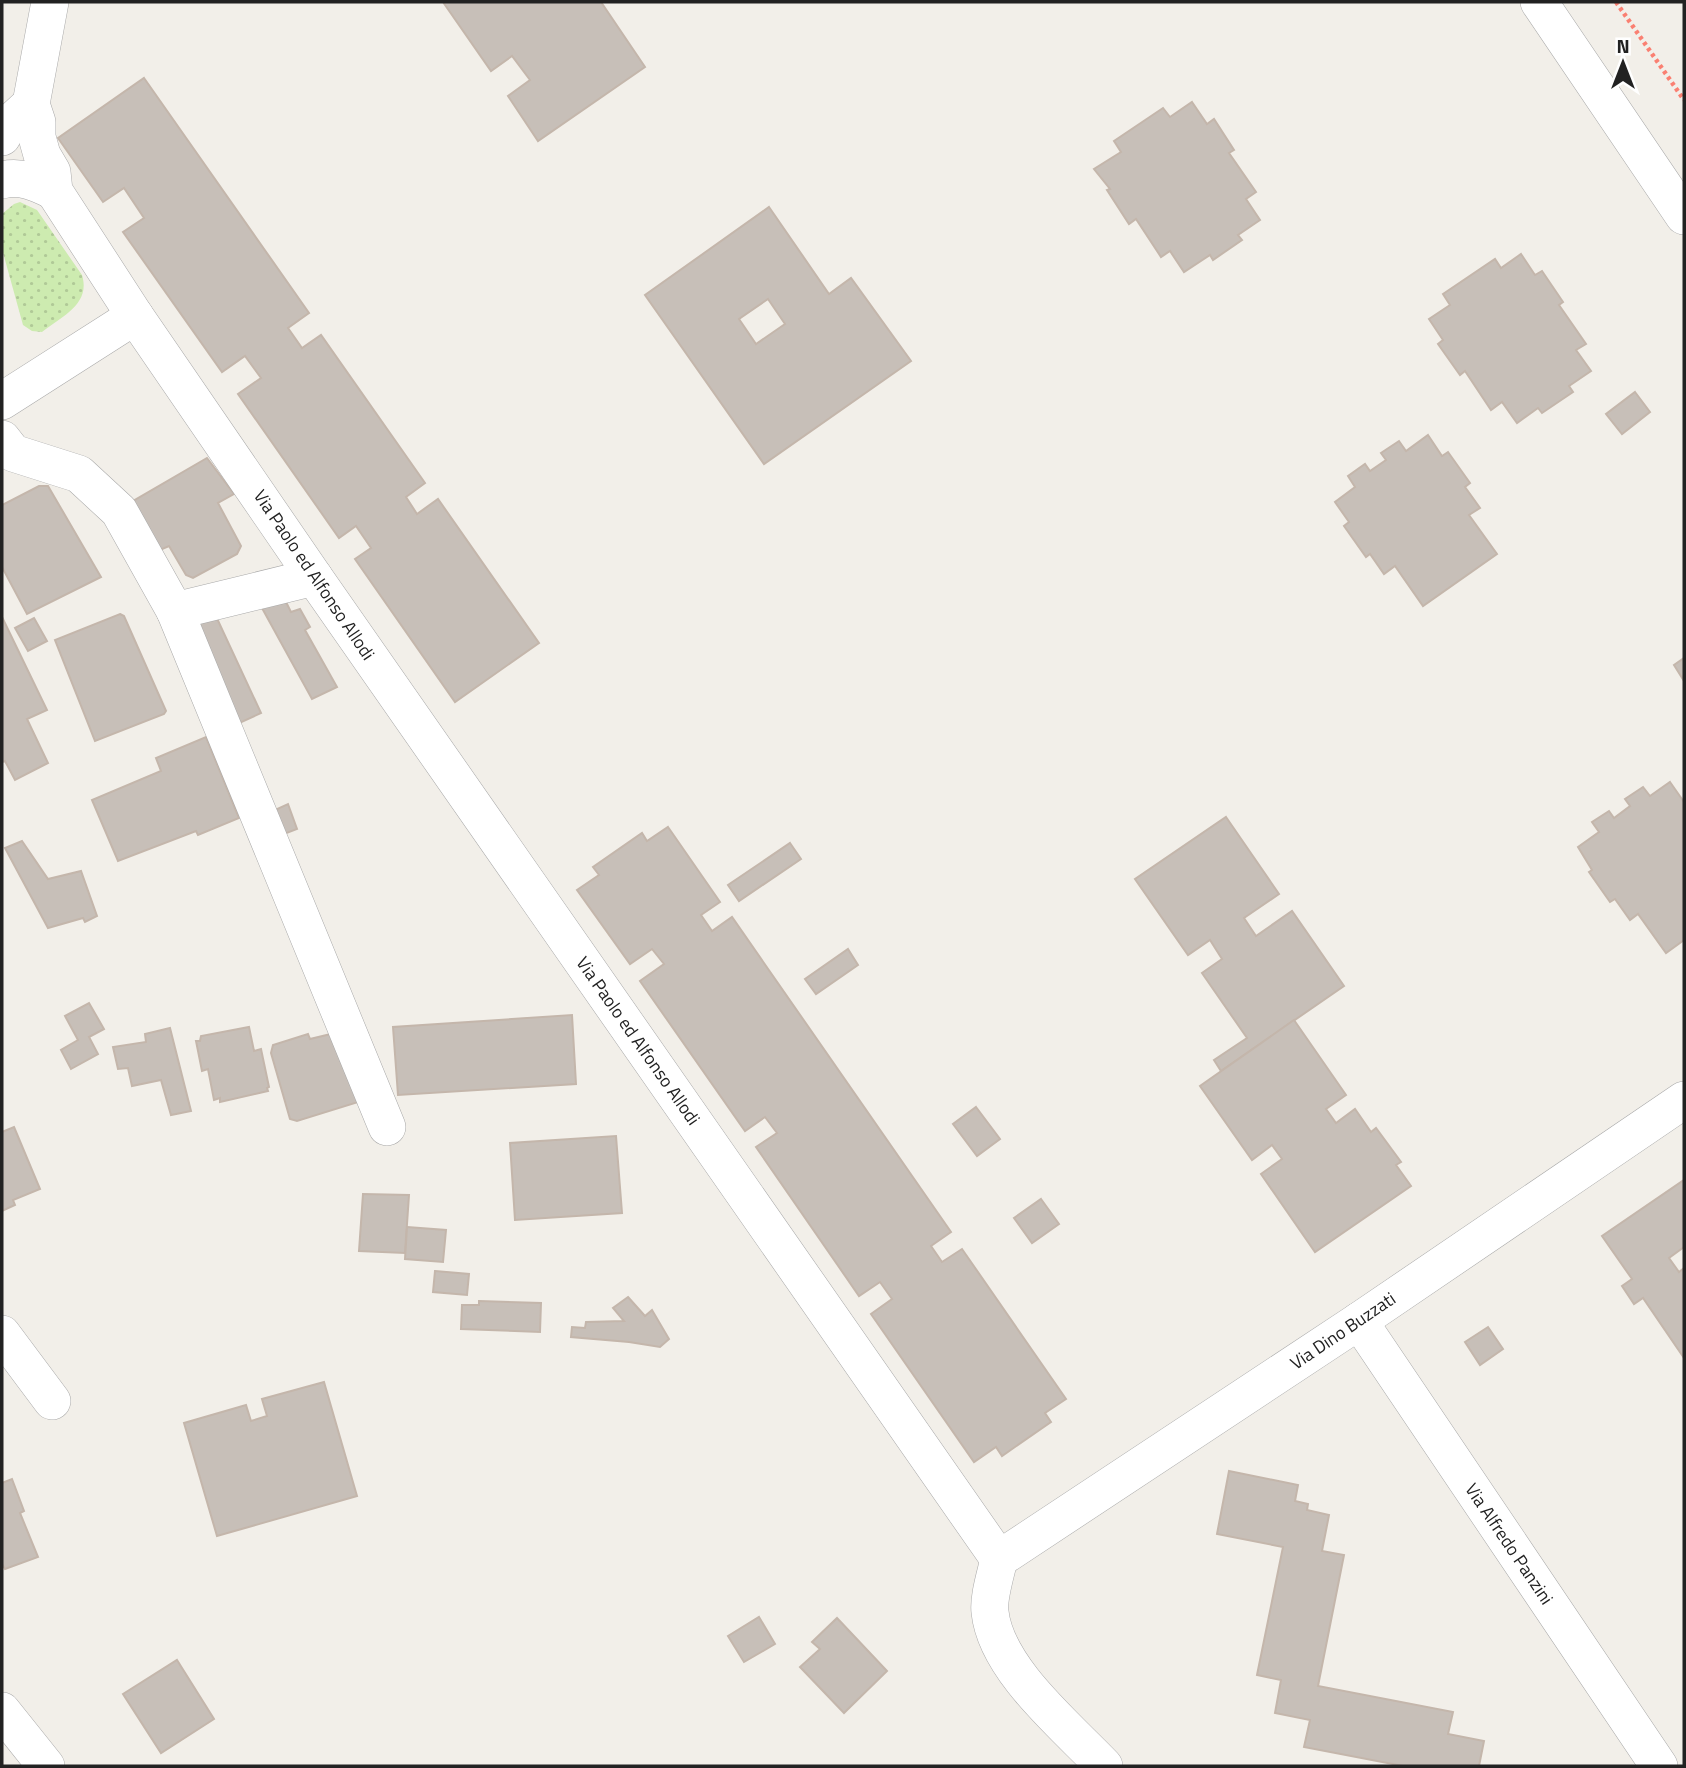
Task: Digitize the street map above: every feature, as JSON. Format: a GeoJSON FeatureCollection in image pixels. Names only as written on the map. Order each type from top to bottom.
{"type":"FeatureCollection","features":[{"type":"Feature","properties":{"kind":"street","name":"Via Paolo ed Alfonso Allodi"},"geometry":{"type":"LineString","coordinates":[[51,2],[31,104],[42,155],[52,172],[54,191],[135,316],[314,577],[999,1559]]}},
{"type":"Feature","properties":{"kind":"street"},"geometry":{"type":"LineString","coordinates":[[1539,2],[1684,216]]}},
{"type":"Feature","properties":{"kind":"street"},"geometry":{"type":"LineString","coordinates":[[2,137],[9,124],[31,104]]}},
{"type":"Feature","properties":{"kind":"street"},"geometry":{"type":"LineString","coordinates":[[2,180],[12,177],[28,180],[54,191]]}},
{"type":"Feature","properties":{"kind":"street"},"geometry":{"type":"LineString","coordinates":[[4,392],[135,316]]}},
{"type":"Feature","properties":{"kind":"street"},"geometry":{"type":"LineString","coordinates":[[2,439],[13,453],[79,474],[119,511],[175,611],[387,1127]]}},
{"type":"Feature","properties":{"kind":"street"},"geometry":{"type":"LineString","coordinates":[[175,611],[314,577]]}},
{"type":"Feature","properties":{"kind":"street","name":"Via Dino Buzzati"},"geometry":{"type":"LineString","coordinates":[[999,1559],[1359,1321],[1684,1100]]}},
{"type":"Feature","properties":{"kind":"street","name":"Via Alfredo Panzini"},"geometry":{"type":"LineString","coordinates":[[1359,1321],[1659,1766]]}},
{"type":"Feature","properties":{"kind":"street"},"geometry":{"type":"LineString","coordinates":[[2,1334],[52,1401]]}},
{"type":"Feature","properties":{"kind":"street"},"geometry":{"type":"LineString","coordinates":[[999,1559],[989,1611],[1003,1657],[1026,1685],[1104,1766]]}},
{"type":"Feature","properties":{"kind":"street"},"geometry":{"type":"LineString","coordinates":[[2,1711],[46,1766]]}},
{"type":"Feature","properties":{"kind":"path"},"geometry":{"type":"LineString","coordinates":[[1616,2],[1684,100]]}},
{"type":"Feature","properties":{"kind":"green space"},"geometry":{"type":"Polygon","coordinates":[[[20,202],[37,210],[82,275],[84,285],[79,302],[42,332],[32,331],[23,325],[2,249],[2,214],[20,202]]]}},
{"type":"Feature","properties":{"kind":"building"},"geometry":{"type":"Polygon","coordinates":[[[443,2],[601,2],[645,67],[538,141],[508,96],[530,80],[512,56],[491,71],[443,2]]]}},
{"type":"Feature","properties":{"kind":"building"},"geometry":{"type":"Polygon","coordinates":[[[144,78],[309,313],[288,328],[302,348],[321,335],[425,483],[406,497],[417,514],[438,499],[539,643],[455,702],[355,559],[371,548],[356,526],[339,538],[238,394],[261,378],[245,356],[222,372],[123,232],[144,218],[124,188],[103,202],[58,138],[144,78]]]}},
{"type":"Feature","properties":{"kind":"building"},"geometry":{"type":"Polygon","coordinates":[[[1192,102],[1207,124],[1214,119],[1234,150],[1229,153],[1256,192],[1246,199],[1260,220],[1238,235],[1242,240],[1213,260],[1210,255],[1184,272],[1170,251],[1161,257],[1136,219],[1129,224],[1107,190],[1110,189],[1094,169],[1121,152],[1114,141],[1163,108],[1170,117],[1192,102]]]}},
{"type":"Feature","properties":{"kind":"building"},"geometry":{"type":"Polygon","coordinates":[[[769,207],[829,294],[851,278],[911,361],[764,464],[645,295],[769,207]],[[768,299],[739,319],[756,344],[785,324],[768,299]]]}},
{"type":"Feature","properties":{"kind":"building"},"geometry":{"type":"Polygon","coordinates":[[[1521,254],[1535,275],[1542,271],[1563,302],[1559,305],[1586,344],[1576,350],[1591,371],[1569,386],[1573,392],[1542,413],[1538,408],[1517,423],[1502,402],[1491,410],[1465,371],[1460,375],[1438,344],[1443,340],[1429,319],[1450,305],[1443,294],[1495,259],[1501,268],[1521,254]]]}},
{"type":"Feature","properties":{"kind":"building"},"geometry":{"type":"Polygon","coordinates":[[[1635,392],[1650,412],[1622,434],[1606,414],[1635,392]]]}},
{"type":"Feature","properties":{"kind":"building"},"geometry":{"type":"Polygon","coordinates":[[[1428,435],[1442,456],[1448,452],[1470,483],[1465,487],[1480,508],[1469,515],[1497,554],[1423,606],[1395,566],[1384,574],[1370,554],[1366,557],[1344,526],[1349,522],[1335,502],[1355,487],[1348,476],[1365,464],[1370,471],[1386,460],[1381,453],[1399,441],[1406,451],[1428,435]]]}},
{"type":"Feature","properties":{"kind":"building"},"geometry":{"type":"Polygon","coordinates":[[[207,458],[234,494],[218,503],[241,546],[237,554],[193,578],[186,575],[169,546],[153,553],[128,504],[207,458]]]}},
{"type":"Feature","properties":{"kind":"building"},"geometry":{"type":"Polygon","coordinates":[[[39,486],[48,486],[101,577],[27,614],[2,567],[2,505],[39,486]]]}},
{"type":"Feature","properties":{"kind":"building"},"geometry":{"type":"Polygon","coordinates":[[[285,600],[291,612],[300,609],[310,627],[305,630],[337,687],[312,699],[262,608],[285,600]]]}},
{"type":"Feature","properties":{"kind":"building"},"geometry":{"type":"Polygon","coordinates":[[[214,612],[261,713],[235,725],[189,623],[214,612]]]}},
{"type":"Feature","properties":{"kind":"building"},"geometry":{"type":"Polygon","coordinates":[[[120,614],[124,616],[166,711],[95,741],[55,640],[120,614]]]}},
{"type":"Feature","properties":{"kind":"building"},"geometry":{"type":"Polygon","coordinates":[[[2,617],[47,710],[27,719],[48,763],[15,780],[5,761],[2,762],[2,617]]]}},
{"type":"Feature","properties":{"kind":"building"},"geometry":{"type":"Polygon","coordinates":[[[34,618],[47,641],[28,651],[15,628],[34,618]]]}},
{"type":"Feature","properties":{"kind":"building"},"geometry":{"type":"Polygon","coordinates":[[[1684,658],[1684,681],[1674,665],[1684,658]]]}},
{"type":"Feature","properties":{"kind":"building"},"geometry":{"type":"Polygon","coordinates":[[[206,737],[239,818],[198,835],[196,831],[118,861],[92,800],[161,771],[156,758],[206,737]]]}},
{"type":"Feature","properties":{"kind":"building"},"geometry":{"type":"Polygon","coordinates":[[[1670,782],[1684,802],[1684,940],[1666,953],[1638,914],[1630,920],[1615,899],[1610,902],[1589,872],[1592,870],[1578,847],[1599,832],[1592,822],[1609,811],[1614,818],[1630,806],[1625,799],[1643,787],[1650,796],[1670,782]]]}},
{"type":"Feature","properties":{"kind":"building"},"geometry":{"type":"Polygon","coordinates":[[[288,804],[297,829],[284,834],[275,810],[288,804]]]}},
{"type":"Feature","properties":{"kind":"building"},"geometry":{"type":"Polygon","coordinates":[[[1226,817],[1279,894],[1244,918],[1256,936],[1292,911],[1344,986],[1221,1071],[1214,1060],[1247,1038],[1202,973],[1222,959],[1210,940],[1188,955],[1135,879],[1226,817]]]}},
{"type":"Feature","properties":{"kind":"building"},"geometry":{"type":"Polygon","coordinates":[[[668,827],[720,902],[701,915],[712,931],[732,917],[951,1232],[931,1246],[942,1262],[962,1249],[1066,1399],[1045,1413],[1051,1422],[1002,1456],[996,1447],[974,1462],[871,1314],[892,1299],[880,1282],[859,1296],[756,1147],[777,1133],[765,1117],[745,1131],[640,981],[664,964],[652,949],[630,964],[577,890],[599,875],[593,867],[642,833],[647,841],[668,827]]]}},
{"type":"Feature","properties":{"kind":"building"},"geometry":{"type":"Polygon","coordinates":[[[22,841],[48,879],[81,871],[97,916],[85,922],[83,918],[48,928],[5,848],[22,841]]]}},
{"type":"Feature","properties":{"kind":"building"},"geometry":{"type":"Polygon","coordinates":[[[790,843],[801,859],[739,901],[728,885],[790,843]]]}},
{"type":"Feature","properties":{"kind":"building"},"geometry":{"type":"Polygon","coordinates":[[[848,949],[858,965],[816,994],[805,979],[848,949]]]}},
{"type":"Feature","properties":{"kind":"building"},"geometry":{"type":"Polygon","coordinates":[[[89,1003],[104,1029],[89,1037],[98,1054],[71,1069],[61,1050],[78,1040],[65,1016],[89,1003]]]}},
{"type":"Feature","properties":{"kind":"building"},"geometry":{"type":"Polygon","coordinates":[[[572,1015],[576,1084],[398,1095],[393,1027],[572,1015]]]}},
{"type":"Feature","properties":{"kind":"building"},"geometry":{"type":"Polygon","coordinates":[[[1294,1020],[1346,1095],[1326,1109],[1336,1123],[1355,1109],[1371,1132],[1376,1128],[1401,1162],[1396,1165],[1411,1186],[1315,1252],[1261,1174],[1282,1159],[1272,1145],[1252,1160],[1200,1086],[1294,1020]]]}},
{"type":"Feature","properties":{"kind":"building"},"geometry":{"type":"Polygon","coordinates":[[[249,1027],[254,1051],[261,1049],[268,1091],[220,1102],[220,1098],[214,1100],[208,1069],[202,1071],[196,1041],[200,1041],[201,1036],[249,1027]]]}},
{"type":"Feature","properties":{"kind":"building"},"geometry":{"type":"Polygon","coordinates":[[[170,1028],[191,1111],[171,1115],[161,1080],[132,1086],[128,1068],[118,1069],[113,1047],[146,1042],[145,1034],[170,1028]]]}},
{"type":"Feature","properties":{"kind":"building"},"geometry":{"type":"Polygon","coordinates":[[[335,1033],[368,1099],[297,1121],[290,1119],[271,1053],[273,1045],[308,1034],[310,1039],[335,1033]]]}},
{"type":"Feature","properties":{"kind":"building"},"geometry":{"type":"Polygon","coordinates":[[[976,1107],[1000,1139],[977,1156],[953,1124],[976,1107]]]}},
{"type":"Feature","properties":{"kind":"building"},"geometry":{"type":"Polygon","coordinates":[[[14,1127],[40,1189],[13,1200],[15,1205],[2,1211],[2,1132],[14,1127]]]}},
{"type":"Feature","properties":{"kind":"building"},"geometry":{"type":"Polygon","coordinates":[[[616,1136],[622,1213],[515,1220],[510,1143],[616,1136]]]}},
{"type":"Feature","properties":{"kind":"building"},"geometry":{"type":"Polygon","coordinates":[[[1684,1180],[1684,1247],[1669,1258],[1679,1272],[1684,1268],[1684,1358],[1643,1298],[1634,1304],[1622,1286],[1632,1279],[1602,1236],[1684,1180]]]}},
{"type":"Feature","properties":{"kind":"building"},"geometry":{"type":"Polygon","coordinates":[[[363,1194],[409,1195],[405,1253],[359,1251],[363,1194]]]}},
{"type":"Feature","properties":{"kind":"building"},"geometry":{"type":"Polygon","coordinates":[[[1041,1199],[1059,1224],[1032,1243],[1014,1218],[1041,1199]]]}},
{"type":"Feature","properties":{"kind":"building"},"geometry":{"type":"Polygon","coordinates":[[[407,1227],[446,1230],[443,1262],[405,1259],[407,1227]]]}},
{"type":"Feature","properties":{"kind":"building"},"geometry":{"type":"Polygon","coordinates":[[[435,1271],[469,1274],[467,1295],[433,1292],[435,1271]]]}},
{"type":"Feature","properties":{"kind":"building"},"geometry":{"type":"Polygon","coordinates":[[[628,1297],[645,1316],[652,1310],[669,1339],[660,1347],[571,1337],[572,1327],[585,1328],[586,1322],[624,1321],[613,1308],[628,1297]]]}},
{"type":"Feature","properties":{"kind":"building"},"geometry":{"type":"Polygon","coordinates":[[[479,1301],[541,1303],[540,1332],[461,1329],[462,1305],[479,1305],[479,1301]]]}},
{"type":"Feature","properties":{"kind":"building"},"geometry":{"type":"Polygon","coordinates":[[[1488,1327],[1503,1349],[1480,1365],[1465,1342],[1488,1327]]]}},
{"type":"Feature","properties":{"kind":"building"},"geometry":{"type":"Polygon","coordinates":[[[324,1382],[357,1496],[217,1536],[184,1423],[246,1405],[251,1421],[267,1416],[262,1399],[324,1382]]]}},
{"type":"Feature","properties":{"kind":"building"},"geometry":{"type":"Polygon","coordinates":[[[1229,1471],[1298,1485],[1295,1501],[1308,1504],[1307,1510],[1329,1515],[1322,1551],[1344,1555],[1318,1686],[1453,1712],[1448,1734],[1484,1741],[1479,1766],[1403,1766],[1304,1747],[1310,1720],[1275,1713],[1281,1680],[1257,1675],[1283,1547],[1217,1534],[1229,1471]]]}},
{"type":"Feature","properties":{"kind":"building"},"geometry":{"type":"Polygon","coordinates":[[[12,1479],[24,1511],[20,1513],[38,1557],[5,1569],[2,1564],[2,1483],[12,1479]]]}},
{"type":"Feature","properties":{"kind":"building"},"geometry":{"type":"Polygon","coordinates":[[[759,1617],[775,1644],[744,1662],[728,1636],[759,1617]]]}},
{"type":"Feature","properties":{"kind":"building"},"geometry":{"type":"Polygon","coordinates":[[[837,1618],[887,1671],[844,1713],[800,1667],[820,1649],[812,1642],[837,1618]]]}},
{"type":"Feature","properties":{"kind":"building"},"geometry":{"type":"Polygon","coordinates":[[[177,1660],[214,1719],[161,1753],[123,1694],[177,1660]]]}}]}
